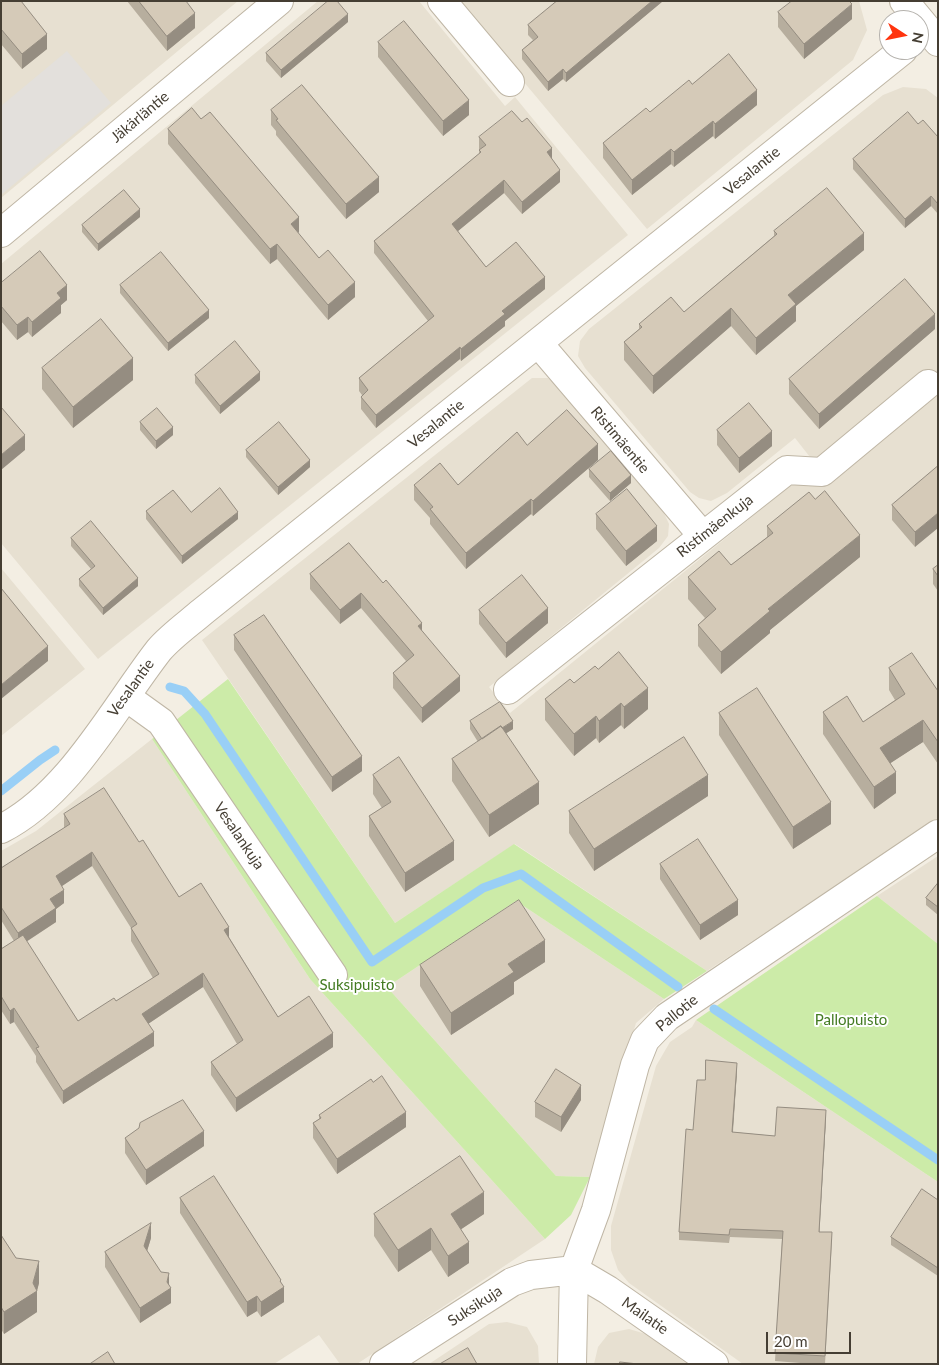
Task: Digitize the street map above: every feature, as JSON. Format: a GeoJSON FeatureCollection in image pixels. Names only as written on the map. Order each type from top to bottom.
{"type":"FeatureCollection","features":[{"type":"Feature","properties":{"kind":"street","name":"Jäkärläntie"},"geometry":{"type":"LineString","coordinates":[[1,233],[279,1]]}},
{"type":"Feature","properties":{"kind":"street"},"geometry":{"type":"LineString","coordinates":[[442,1],[510,82]]}},
{"type":"Feature","properties":{"kind":"street","name":"Vesalantie"},"geometry":{"type":"LineString","coordinates":[[1,828],[21,819],[69,773],[161,648],[202,612],[539,344],[891,60]]}},
{"type":"Feature","properties":{"kind":"street","name":"Ristimäentie"},"geometry":{"type":"LineString","coordinates":[[539,344],[702,535]]}},
{"type":"Feature","properties":{"kind":"street","name":"Ristimäenkuja"},"geometry":{"type":"LineString","coordinates":[[508,690],[702,535],[787,470],[822,472],[928,384]]}},
{"type":"Feature","properties":{"kind":"street","name":"Vesalankuja"},"geometry":{"type":"LineString","coordinates":[[136,704],[161,722],[333,976]]}},
{"type":"Feature","properties":{"kind":"street","name":"Pallotie"},"geometry":{"type":"LineString","coordinates":[[572,1364],[574,1270],[596,1210],[635,1065],[645,1040],[674,1011],[938,834]]}},
{"type":"Feature","properties":{"kind":"street","name":"Suksikuja"},"geometry":{"type":"LineString","coordinates":[[384,1364],[512,1282],[531,1275],[574,1270]]}},
{"type":"Feature","properties":{"kind":"street","name":"Mailatie"},"geometry":{"type":"LineString","coordinates":[[574,1270],[608,1290],[714,1364]]}},
{"type":"Feature","properties":{"kind":"shaded area"},"geometry":{"type":"Polygon","coordinates":[[[1,1],[238,1],[1,198],[1,1]]]}},
{"type":"Feature","properties":{"kind":"shaded area"},"geometry":{"type":"Polygon","coordinates":[[[318,1],[419,1],[505,106],[515,97],[628,235],[98,659],[1,543],[1,264],[318,1]]]}},
{"type":"Feature","properties":{"kind":"shaded area"},"geometry":{"type":"Polygon","coordinates":[[[456,1],[859,1],[867,30],[853,60],[647,229],[456,1]]]}},
{"type":"Feature","properties":{"kind":"shaded area"},"geometry":{"type":"Polygon","coordinates":[[[67,51],[111,103],[1,195],[1,106],[67,51]]]}},
{"type":"Feature","properties":{"kind":"shaded area"},"geometry":{"type":"Polygon","coordinates":[[[903,87],[926,89],[938,98],[938,818],[707,971],[515,844],[395,923],[202,640],[532,378],[548,378],[558,386],[663,511],[669,524],[668,536],[659,548],[489,687],[510,713],[790,486],[805,480],[828,480],[795,438],[727,493],[711,501],[699,498],[690,492],[585,368],[578,356],[580,341],[589,329],[883,95],[903,87]]]}},
{"type":"Feature","properties":{"kind":"shaded area"},"geometry":{"type":"Polygon","coordinates":[[[1,568],[85,669],[1,736],[1,568]]]}},
{"type":"Feature","properties":{"kind":"shaded area"},"geometry":{"type":"Polygon","coordinates":[[[152,739],[310,979],[545,1239],[357,1364],[340,1364],[319,1335],[274,1364],[1,1364],[1,851],[36,831],[152,739]]]}},
{"type":"Feature","properties":{"kind":"shaded area"},"geometry":{"type":"Polygon","coordinates":[[[938,856],[938,944],[877,896],[938,856]]]}},
{"type":"Feature","properties":{"kind":"shaded area"},"geometry":{"type":"Polygon","coordinates":[[[516,901],[664,999],[636,1023],[590,1177],[556,1176],[387,987],[516,901]]]}},
{"type":"Feature","properties":{"kind":"shaded area"},"geometry":{"type":"Polygon","coordinates":[[[696,1020],[938,1182],[938,1364],[743,1364],[629,1283],[618,1270],[611,1250],[611,1226],[656,1066],[670,1042],[692,1027],[696,1020]]]}},
{"type":"Feature","properties":{"kind":"shaded area"},"geometry":{"type":"Polygon","coordinates":[[[507,1322],[527,1327],[538,1346],[539,1364],[429,1364],[489,1324],[507,1322]]]}},
{"type":"Feature","properties":{"kind":"shaded area"},"geometry":{"type":"Polygon","coordinates":[[[629,1329],[646,1334],[687,1364],[594,1364],[598,1347],[609,1333],[629,1329]]]}},
{"type":"Feature","properties":{"kind":"green space","name":"Suksipuisto"},"geometry":{"type":"Polygon","coordinates":[[[228,679],[395,923],[514,844],[707,971],[664,999],[516,901],[387,987],[556,1176],[590,1177],[571,1215],[545,1239],[310,979],[152,739],[228,679]]]}},
{"type":"Feature","properties":{"kind":"green space","name":"Pallopuisto"},"geometry":{"type":"Polygon","coordinates":[[[877,896],[938,944],[938,1182],[696,1020],[877,896]]]}},
{"type":"Feature","properties":{"kind":"building"},"geometry":{"type":"Polygon","coordinates":[[[1,1],[21,1],[47,34],[22,54],[1,29],[1,1]]]}},
{"type":"Feature","properties":{"kind":"building"},"geometry":{"type":"Polygon","coordinates":[[[139,1],[186,1],[195,13],[167,36],[139,1]]]}},
{"type":"Feature","properties":{"kind":"building"},"geometry":{"type":"Polygon","coordinates":[[[328,1],[337,1],[348,14],[281,70],[266,53],[328,1]]]}},
{"type":"Feature","properties":{"kind":"building"},"geometry":{"type":"Polygon","coordinates":[[[557,1],[652,1],[566,73],[563,69],[548,82],[522,50],[538,37],[528,25],[557,1]]]}},
{"type":"Feature","properties":{"kind":"building"},"geometry":{"type":"Polygon","coordinates":[[[792,1],[849,1],[852,4],[804,44],[778,12],[792,1]]]}},
{"type":"Feature","properties":{"kind":"building"},"geometry":{"type":"Polygon","coordinates":[[[404,21],[469,100],[443,121],[378,42],[404,21]]]}},
{"type":"Feature","properties":{"kind":"building"},"geometry":{"type":"Polygon","coordinates":[[[729,54],[757,90],[715,124],[713,121],[674,152],[671,149],[632,180],[603,143],[646,108],[650,112],[689,80],[692,84],[729,54]]]}},
{"type":"Feature","properties":{"kind":"building"},"geometry":{"type":"Polygon","coordinates":[[[302,85],[379,177],[346,204],[276,120],[278,119],[271,110],[302,85]]]}},
{"type":"Feature","properties":{"kind":"building"},"geometry":{"type":"Polygon","coordinates":[[[192,108],[201,119],[210,112],[299,217],[291,224],[319,258],[328,250],[355,282],[328,305],[277,244],[270,249],[168,129],[192,108]]]}},
{"type":"Feature","properties":{"kind":"building"},"geometry":{"type":"Polygon","coordinates":[[[512,111],[522,122],[527,118],[552,148],[547,152],[560,170],[522,202],[504,180],[452,224],[486,267],[516,242],[545,277],[502,311],[505,314],[461,349],[460,347],[376,415],[361,397],[368,390],[359,378],[434,316],[374,241],[481,152],[479,150],[486,145],[479,137],[512,111]]]}},
{"type":"Feature","properties":{"kind":"building"},"geometry":{"type":"Polygon","coordinates":[[[908,112],[918,124],[923,120],[938,137],[938,204],[931,196],[905,219],[853,159],[908,112]]]}},
{"type":"Feature","properties":{"kind":"building"},"geometry":{"type":"Polygon","coordinates":[[[827,188],[864,233],[788,295],[796,304],[756,338],[731,308],[653,376],[624,342],[642,327],[639,324],[671,297],[684,312],[777,234],[774,231],[827,188]]]}},
{"type":"Feature","properties":{"kind":"building"},"geometry":{"type":"Polygon","coordinates":[[[124,190],[140,209],[98,244],[82,225],[124,190]]]}},
{"type":"Feature","properties":{"kind":"building"},"geometry":{"type":"Polygon","coordinates":[[[40,251],[67,285],[57,293],[61,298],[32,322],[28,317],[17,325],[1,306],[1,283],[40,251]]]}},
{"type":"Feature","properties":{"kind":"building"},"geometry":{"type":"Polygon","coordinates":[[[161,252],[209,310],[168,343],[120,285],[161,252]]]}},
{"type":"Feature","properties":{"kind":"building"},"geometry":{"type":"Polygon","coordinates":[[[905,279],[935,314],[819,414],[789,379],[905,279]]]}},
{"type":"Feature","properties":{"kind":"building"},"geometry":{"type":"Polygon","coordinates":[[[101,319],[133,358],[73,407],[42,368],[101,319]]]}},
{"type":"Feature","properties":{"kind":"building"},"geometry":{"type":"Polygon","coordinates":[[[235,341],[260,372],[220,406],[195,375],[235,341]]]}},
{"type":"Feature","properties":{"kind":"building"},"geometry":{"type":"Polygon","coordinates":[[[749,403],[772,431],[739,458],[717,430],[749,403]]]}},
{"type":"Feature","properties":{"kind":"building"},"geometry":{"type":"Polygon","coordinates":[[[1,407],[25,435],[1,455],[1,407]]]}},
{"type":"Feature","properties":{"kind":"building"},"geometry":{"type":"Polygon","coordinates":[[[157,408],[173,427],[156,441],[140,422],[157,408]]]}},
{"type":"Feature","properties":{"kind":"building"},"geometry":{"type":"Polygon","coordinates":[[[567,410],[598,444],[533,501],[531,499],[466,553],[430,509],[433,507],[414,485],[440,463],[458,485],[517,432],[527,445],[567,410]]]}},
{"type":"Feature","properties":{"kind":"building"},"geometry":{"type":"Polygon","coordinates":[[[279,422],[310,460],[278,487],[246,450],[279,422]]]}},
{"type":"Feature","properties":{"kind":"building"},"geometry":{"type":"Polygon","coordinates":[[[611,451],[631,475],[610,493],[589,469],[611,451]]]}},
{"type":"Feature","properties":{"kind":"building"},"geometry":{"type":"Polygon","coordinates":[[[938,466],[938,513],[915,532],[892,505],[938,466]]]}},
{"type":"Feature","properties":{"kind":"building"},"geometry":{"type":"Polygon","coordinates":[[[220,488],[238,512],[182,556],[146,511],[173,490],[191,512],[220,488]]]}},
{"type":"Feature","properties":{"kind":"building"},"geometry":{"type":"Polygon","coordinates":[[[627,489],[657,526],[626,551],[596,514],[627,489]]]}},
{"type":"Feature","properties":{"kind":"building"},"geometry":{"type":"Polygon","coordinates":[[[825,491],[860,535],[768,609],[770,611],[721,652],[698,625],[716,609],[688,577],[719,551],[731,565],[773,533],[767,526],[809,492],[815,499],[825,491]]]}},
{"type":"Feature","properties":{"kind":"building"},"geometry":{"type":"Polygon","coordinates":[[[91,521],[138,578],[103,608],[79,579],[95,566],[71,538],[91,521]]]}},
{"type":"Feature","properties":{"kind":"building"},"geometry":{"type":"Polygon","coordinates":[[[349,543],[383,583],[386,580],[422,623],[418,626],[460,676],[422,708],[393,673],[414,655],[361,593],[340,610],[310,574],[349,543]]]}},
{"type":"Feature","properties":{"kind":"building"},"geometry":{"type":"Polygon","coordinates":[[[938,565],[938,576],[933,569],[938,565]]]}},
{"type":"Feature","properties":{"kind":"building"},"geometry":{"type":"Polygon","coordinates":[[[522,575],[548,608],[506,643],[479,610],[522,575]]]}},
{"type":"Feature","properties":{"kind":"building"},"geometry":{"type":"Polygon","coordinates":[[[1,588],[48,646],[1,685],[1,588]]]}},
{"type":"Feature","properties":{"kind":"building"},"geometry":{"type":"Polygon","coordinates":[[[264,615],[362,756],[332,777],[234,635],[264,615]]]}},
{"type":"Feature","properties":{"kind":"building"},"geometry":{"type":"Polygon","coordinates":[[[619,652],[648,688],[624,707],[621,703],[599,721],[596,716],[574,734],[545,699],[570,679],[574,683],[595,666],[598,669],[619,652]]]}},
{"type":"Feature","properties":{"kind":"building"},"geometry":{"type":"Polygon","coordinates":[[[912,653],[938,691],[938,742],[923,720],[880,748],[896,772],[874,787],[823,712],[847,696],[863,722],[905,694],[889,668],[912,653]]]}},
{"type":"Feature","properties":{"kind":"building"},"geometry":{"type":"Polygon","coordinates":[[[757,688],[831,802],[793,827],[719,713],[757,688]]]}},
{"type":"Feature","properties":{"kind":"building"},"geometry":{"type":"Polygon","coordinates":[[[500,702],[513,721],[502,728],[501,726],[482,739],[470,721],[500,702]]]}},
{"type":"Feature","properties":{"kind":"building"},"geometry":{"type":"Polygon","coordinates":[[[501,726],[539,782],[489,815],[452,759],[501,726]]]}},
{"type":"Feature","properties":{"kind":"building"},"geometry":{"type":"Polygon","coordinates":[[[684,737],[708,775],[594,849],[569,811],[684,737]]]}},
{"type":"Feature","properties":{"kind":"building"},"geometry":{"type":"Polygon","coordinates":[[[399,757],[454,841],[405,873],[369,816],[391,802],[373,775],[399,757]]]}},
{"type":"Feature","properties":{"kind":"building"},"geometry":{"type":"Polygon","coordinates":[[[104,788],[139,842],[143,840],[179,897],[201,883],[229,927],[224,930],[278,1017],[309,996],[333,1033],[236,1098],[211,1062],[243,1040],[203,973],[142,1014],[154,1032],[63,1091],[36,1048],[39,1047],[14,1008],[10,1011],[1,996],[1,949],[23,935],[78,1021],[114,998],[116,1001],[159,974],[131,928],[137,924],[92,852],[56,876],[64,890],[50,899],[56,908],[18,933],[1,907],[1,868],[70,824],[64,814],[104,788]]]}},
{"type":"Feature","properties":{"kind":"building"},"geometry":{"type":"Polygon","coordinates":[[[698,839],[738,900],[700,925],[660,864],[698,839]]]}},
{"type":"Feature","properties":{"kind":"building"},"geometry":{"type":"Polygon","coordinates":[[[938,883],[938,907],[926,898],[938,883]]]}},
{"type":"Feature","properties":{"kind":"building"},"geometry":{"type":"Polygon","coordinates":[[[519,900],[545,940],[508,964],[514,972],[451,1013],[420,965],[519,900]]]}},
{"type":"Feature","properties":{"kind":"building"},"geometry":{"type":"Polygon","coordinates":[[[706,1060],[737,1063],[732,1132],[775,1136],[777,1107],[826,1110],[819,1232],[832,1232],[825,1356],[775,1353],[783,1231],[730,1229],[729,1235],[679,1232],[686,1129],[693,1130],[697,1080],[705,1080],[706,1060]]]}},
{"type":"Feature","properties":{"kind":"building"},"geometry":{"type":"Polygon","coordinates":[[[556,1069],[581,1085],[561,1117],[535,1102],[556,1069]]]}},
{"type":"Feature","properties":{"kind":"building"},"geometry":{"type":"Polygon","coordinates":[[[382,1076],[406,1112],[337,1159],[313,1123],[321,1118],[319,1115],[371,1079],[373,1082],[382,1076]]]}},
{"type":"Feature","properties":{"kind":"building"},"geometry":{"type":"Polygon","coordinates":[[[183,1100],[204,1131],[146,1170],[125,1138],[139,1128],[140,1123],[183,1100]]]}},
{"type":"Feature","properties":{"kind":"building"},"geometry":{"type":"Polygon","coordinates":[[[460,1156],[484,1192],[451,1214],[469,1242],[448,1256],[431,1228],[398,1250],[374,1214],[460,1156]]]}},
{"type":"Feature","properties":{"kind":"building"},"geometry":{"type":"Polygon","coordinates":[[[214,1176],[284,1287],[261,1302],[257,1296],[247,1302],[180,1198],[214,1176]]]}},
{"type":"Feature","properties":{"kind":"building"},"geometry":{"type":"Polygon","coordinates":[[[922,1189],[938,1200],[938,1268],[891,1237],[922,1189]]]}},
{"type":"Feature","properties":{"kind":"building"},"geometry":{"type":"Polygon","coordinates":[[[151,1223],[144,1246],[161,1272],[169,1273],[167,1282],[171,1288],[140,1308],[105,1252],[151,1223]]]}},
{"type":"Feature","properties":{"kind":"building"},"geometry":{"type":"Polygon","coordinates":[[[1,1235],[16,1258],[39,1261],[33,1283],[37,1291],[4,1312],[1,1307],[1,1235]]]}},
{"type":"Feature","properties":{"kind":"building"},"geometry":{"type":"Polygon","coordinates":[[[468,1348],[477,1364],[440,1364],[468,1348]]]}},
{"type":"Feature","properties":{"kind":"building"},"geometry":{"type":"Polygon","coordinates":[[[108,1352],[115,1364],[90,1364],[108,1352]]]}},
{"type":"Feature","properties":{"kind":"building"},"geometry":{"type":"Polygon","coordinates":[[[620,1362],[638,1364],[620,1364],[620,1362]]]}},
{"type":"Feature","properties":{"kind":"waterway"},"geometry":{"type":"LineString","coordinates":[[170,687],[184,691],[205,714],[372,962],[483,888],[521,874],[678,987]]}},
{"type":"Feature","properties":{"kind":"waterway"},"geometry":{"type":"LineString","coordinates":[[1,791],[55,750]]}},
{"type":"Feature","properties":{"kind":"waterway"},"geometry":{"type":"LineString","coordinates":[[714,1009],[938,1160]]}}]}
